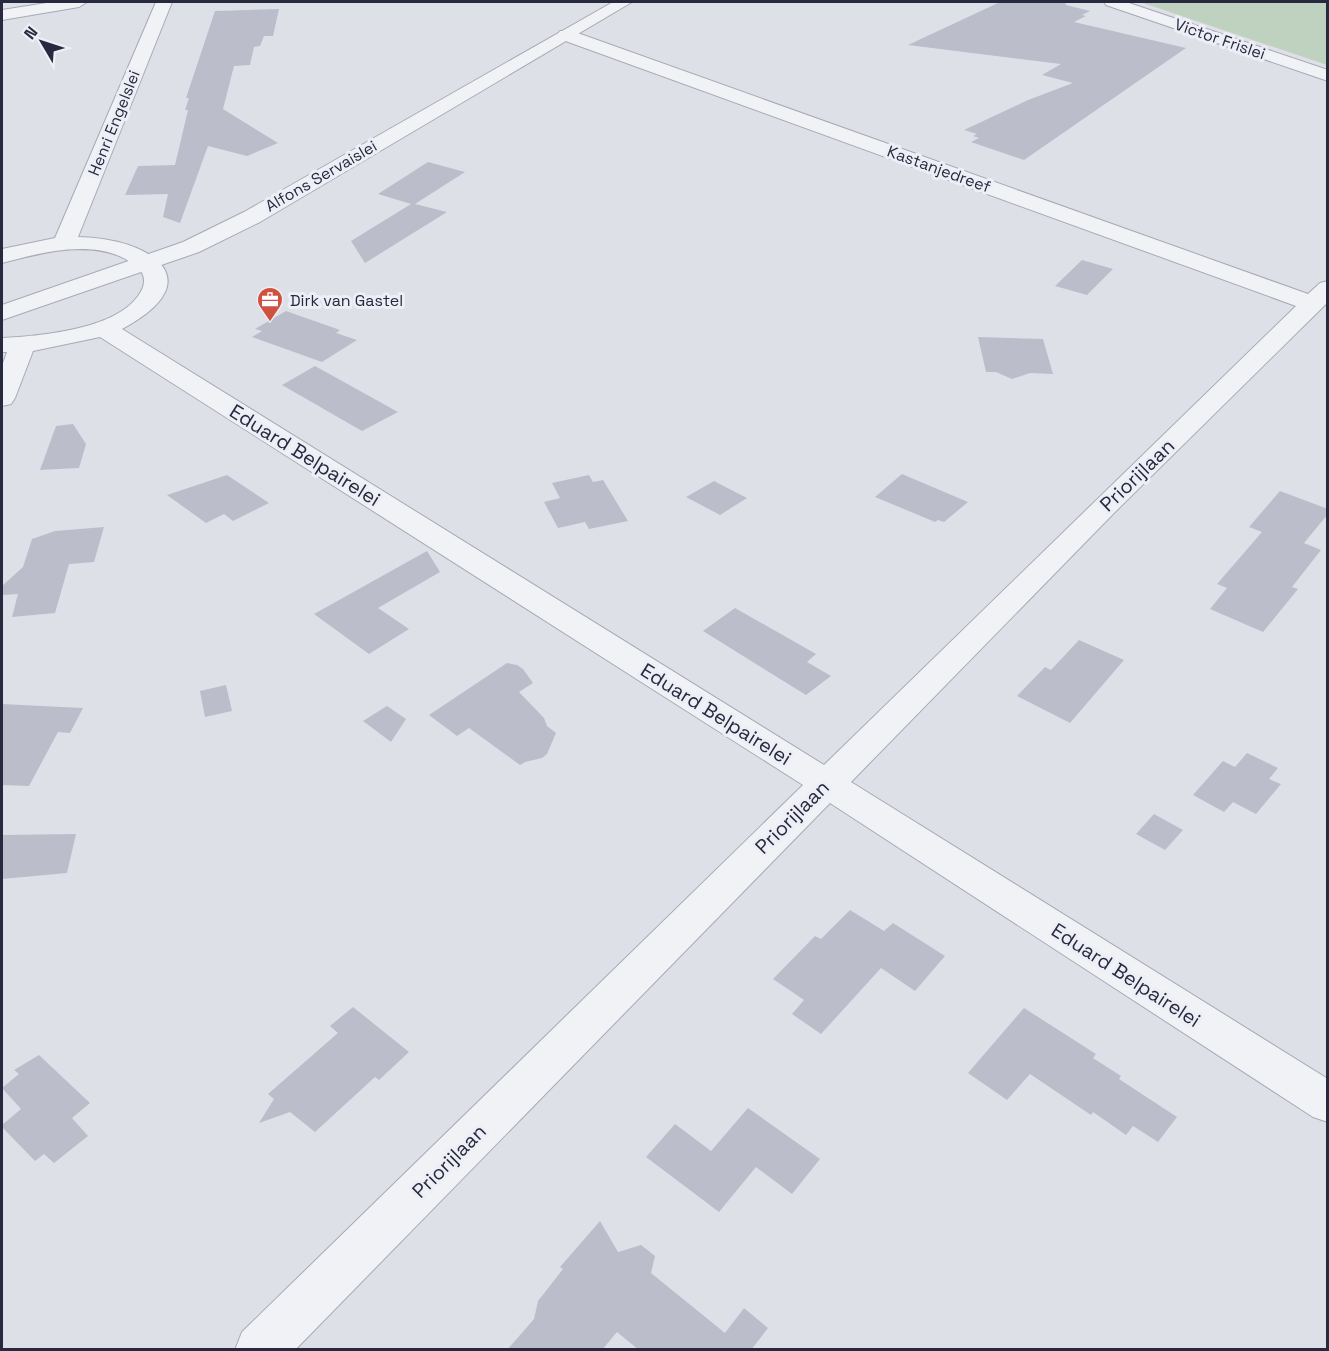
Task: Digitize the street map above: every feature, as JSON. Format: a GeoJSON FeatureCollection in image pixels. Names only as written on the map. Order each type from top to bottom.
{"type":"FeatureCollection","features":[{"type":"Feature","properties":{"kind":"street"},"geometry":{"type":"LineString","coordinates":[[2,15],[79,2]]}},
{"type":"Feature","properties":{"kind":"street","name":"Henri Engelslei"},"geometry":{"type":"LineString","coordinates":[[64,244],[164,2]]}},
{"type":"Feature","properties":{"kind":"street","name":"Alfons Servaislei"},"geometry":{"type":"LineString","coordinates":[[2,313],[191,247],[252,216],[624,2]]}},
{"type":"Feature","properties":{"kind":"street","name":"Victor Frislei"},"geometry":{"type":"LineString","coordinates":[[1112,2],[1328,76]]}},
{"type":"Feature","properties":{"kind":"street","name":"Kastanjedreef"},"geometry":{"type":"LineString","coordinates":[[567,34],[1320,296]]}},
{"type":"Feature","properties":{"kind":"street"},"geometry":{"type":"LineString","coordinates":[[2,256],[27,249],[64,244],[116,248],[147,262],[155,273],[156,283],[151,295],[140,307],[103,328],[62,340],[12,345],[2,398]]}},
{"type":"Feature","properties":{"kind":"street","name":"Priorijlaan"},"geometry":{"type":"LineString","coordinates":[[260,1350],[826,783],[1320,296]]}},
{"type":"Feature","properties":{"kind":"street","name":"Eduard Belpairelei"},"geometry":{"type":"LineString","coordinates":[[103,328],[826,783],[1328,1103]]}},
{"type":"Feature","properties":{"kind":"green space"},"geometry":{"type":"Polygon","coordinates":[[[1140,2],[1327,2],[1327,65],[1140,2]]]}},
{"type":"Feature","properties":{"kind":"building"},"geometry":{"type":"Polygon","coordinates":[[[1000,2],[1065,2],[1066,5],[1090,11],[1082,15],[1086,16],[1074,22],[1186,48],[1024,160],[971,142],[979,138],[973,136],[977,134],[964,130],[1028,100],[1073,83],[1042,75],[1061,64],[908,45],[1000,2]]]}},
{"type":"Feature","properties":{"kind":"building"},"geometry":{"type":"Polygon","coordinates":[[[279,9],[273,36],[264,36],[260,46],[254,47],[250,65],[234,66],[223,109],[278,143],[247,156],[208,146],[180,223],[163,217],[168,194],[125,195],[138,166],[175,165],[188,110],[185,110],[189,98],[186,98],[215,11],[279,9]]]}},
{"type":"Feature","properties":{"kind":"building"},"geometry":{"type":"Polygon","coordinates":[[[428,162],[465,172],[415,204],[447,212],[365,263],[351,241],[411,204],[378,194],[428,162]]]}},
{"type":"Feature","properties":{"kind":"building"},"geometry":{"type":"Polygon","coordinates":[[[1082,260],[1113,269],[1087,295],[1055,286],[1082,260]]]}},
{"type":"Feature","properties":{"kind":"building"},"geometry":{"type":"Polygon","coordinates":[[[286,311],[340,330],[336,333],[357,340],[322,362],[252,337],[262,331],[255,329],[286,311]]]}},
{"type":"Feature","properties":{"kind":"building"},"geometry":{"type":"Polygon","coordinates":[[[978,337],[1043,339],[1053,374],[1030,373],[1012,379],[996,372],[986,372],[978,337]]]}},
{"type":"Feature","properties":{"kind":"building"},"geometry":{"type":"Polygon","coordinates":[[[315,366],[398,412],[362,431],[282,385],[315,366]]]}},
{"type":"Feature","properties":{"kind":"building"},"geometry":{"type":"Polygon","coordinates":[[[73,424],[86,444],[79,468],[40,470],[56,426],[73,424]]]}},
{"type":"Feature","properties":{"kind":"building"},"geometry":{"type":"Polygon","coordinates":[[[902,474],[968,502],[944,522],[938,520],[935,522],[875,497],[902,474]]]}},
{"type":"Feature","properties":{"kind":"building"},"geometry":{"type":"Polygon","coordinates":[[[227,475],[269,503],[233,521],[224,514],[206,523],[167,495],[227,475]]]}},
{"type":"Feature","properties":{"kind":"building"},"geometry":{"type":"Polygon","coordinates":[[[589,475],[593,482],[603,480],[628,521],[589,529],[585,522],[558,528],[544,502],[560,498],[552,483],[589,475]]]}},
{"type":"Feature","properties":{"kind":"building"},"geometry":{"type":"Polygon","coordinates":[[[714,481],[747,498],[720,515],[686,497],[714,481]]]}},
{"type":"Feature","properties":{"kind":"building"},"geometry":{"type":"Polygon","coordinates":[[[1280,491],[1328,509],[1328,514],[1304,543],[1321,550],[1292,587],[1298,589],[1263,632],[1210,609],[1227,588],[1217,584],[1262,532],[1249,527],[1280,491]]]}},
{"type":"Feature","properties":{"kind":"building"},"geometry":{"type":"Polygon","coordinates":[[[104,527],[94,562],[69,564],[55,613],[12,617],[18,594],[2,595],[2,586],[23,567],[32,539],[55,531],[104,527]]]}},
{"type":"Feature","properties":{"kind":"building"},"geometry":{"type":"Polygon","coordinates":[[[427,551],[440,572],[378,608],[409,629],[369,654],[314,614],[427,551]]]}},
{"type":"Feature","properties":{"kind":"building"},"geometry":{"type":"Polygon","coordinates":[[[735,608],[816,654],[807,662],[831,676],[806,695],[703,631],[735,608]]]}},
{"type":"Feature","properties":{"kind":"building"},"geometry":{"type":"Polygon","coordinates":[[[1079,640],[1124,660],[1070,723],[1017,696],[1045,667],[1051,670],[1079,640]]]}},
{"type":"Feature","properties":{"kind":"building"},"geometry":{"type":"Polygon","coordinates":[[[507,663],[523,669],[533,683],[519,692],[544,718],[547,726],[556,733],[547,754],[542,758],[520,765],[469,728],[457,736],[429,715],[507,663]]]}},
{"type":"Feature","properties":{"kind":"building"},"geometry":{"type":"Polygon","coordinates":[[[226,685],[232,711],[205,717],[200,691],[226,685]]]}},
{"type":"Feature","properties":{"kind":"building"},"geometry":{"type":"Polygon","coordinates":[[[2,704],[83,708],[70,733],[58,732],[29,786],[2,785],[2,704]]]}},
{"type":"Feature","properties":{"kind":"building"},"geometry":{"type":"Polygon","coordinates":[[[387,706],[406,719],[391,742],[363,721],[387,706]]]}},
{"type":"Feature","properties":{"kind":"building"},"geometry":{"type":"Polygon","coordinates":[[[1247,753],[1278,768],[1269,779],[1281,784],[1256,814],[1233,802],[1224,812],[1193,795],[1223,761],[1235,767],[1247,753]]]}},
{"type":"Feature","properties":{"kind":"building"},"geometry":{"type":"Polygon","coordinates":[[[1154,814],[1183,830],[1165,850],[1136,834],[1154,814]]]}},
{"type":"Feature","properties":{"kind":"building"},"geometry":{"type":"Polygon","coordinates":[[[76,834],[67,873],[2,879],[2,835],[76,834]]]}},
{"type":"Feature","properties":{"kind":"building"},"geometry":{"type":"Polygon","coordinates":[[[850,910],[884,931],[893,923],[945,956],[915,991],[881,968],[821,1034],[792,1014],[804,1000],[773,979],[815,936],[821,939],[850,910]]]}},
{"type":"Feature","properties":{"kind":"building"},"geometry":{"type":"Polygon","coordinates":[[[353,1007],[409,1052],[379,1080],[375,1077],[315,1132],[290,1112],[259,1123],[274,1099],[268,1094],[338,1033],[330,1026],[353,1007]]]}},
{"type":"Feature","properties":{"kind":"building"},"geometry":{"type":"Polygon","coordinates":[[[1024,1008],[1096,1054],[1093,1058],[1121,1076],[1119,1079],[1177,1117],[1158,1142],[1133,1126],[1126,1135],[1093,1112],[1091,1115],[1030,1074],[1007,1100],[968,1073],[1024,1008]]]}},
{"type":"Feature","properties":{"kind":"building"},"geometry":{"type":"Polygon","coordinates":[[[39,1055],[90,1103],[72,1118],[88,1136],[54,1163],[44,1154],[35,1161],[2,1127],[21,1109],[2,1088],[19,1074],[14,1070],[39,1055]]]}},
{"type":"Feature","properties":{"kind":"building"},"geometry":{"type":"Polygon","coordinates":[[[748,1108],[820,1159],[792,1194],[756,1167],[719,1212],[646,1157],[675,1124],[711,1151],[748,1108]]]}},
{"type":"Feature","properties":{"kind":"building"},"geometry":{"type":"Polygon","coordinates":[[[600,1221],[618,1252],[641,1245],[655,1256],[651,1273],[725,1333],[744,1308],[768,1328],[751,1350],[639,1350],[617,1332],[602,1350],[507,1350],[534,1319],[538,1301],[563,1269],[560,1267],[600,1221]]]}},
{"type":"Feature","properties":{"kind":"place","name":"Dirk van Gastel"},"geometry":{"type":"Point","coordinates":[270,323]}}]}
